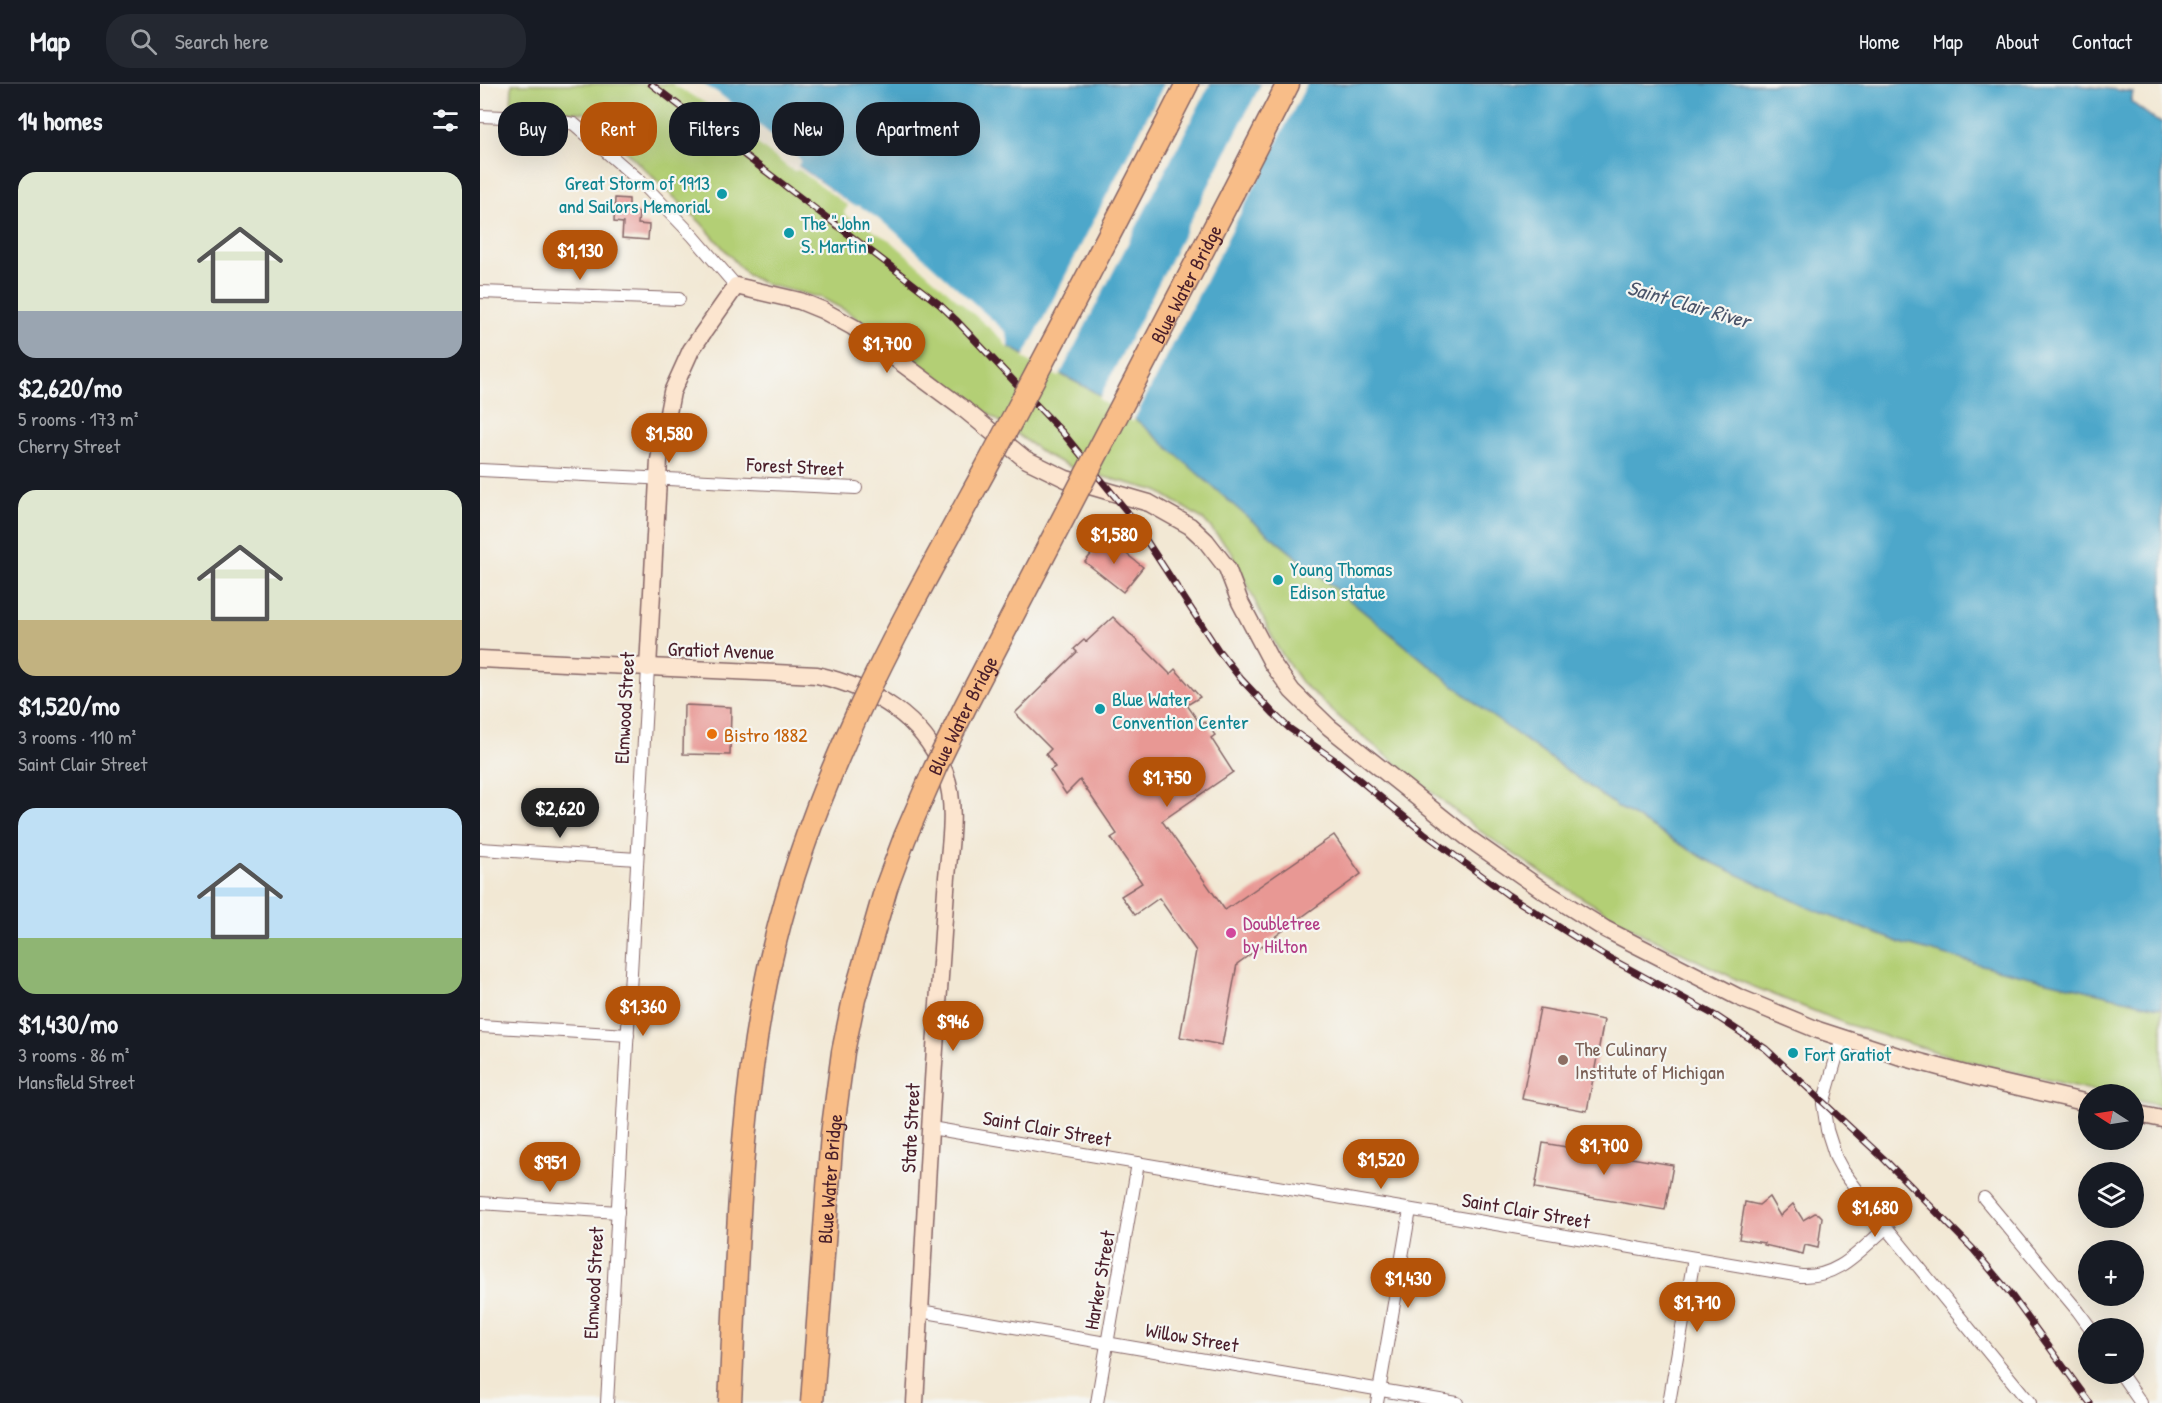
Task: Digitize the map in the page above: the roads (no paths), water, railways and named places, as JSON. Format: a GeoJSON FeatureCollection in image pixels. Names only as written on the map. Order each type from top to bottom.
{"type":"FeatureCollection","features":[{"type":"Feature","properties":{"kind":"highway"},"geometry":{"type":"LineString","coordinates":[[730,1403],[743,1166],[752,1058],[774,946],[808,829],[831,769],[858,710],[933,564],[1041,366],[1187,84]]}},
{"type":"Feature","properties":{"kind":"highway","name":"Blue Water Bridge"},"geometry":{"type":"LineString","coordinates":[[812,1403],[827,1185],[837,1090],[854,999],[886,888],[918,807],[966,705],[1288,84]]}},
{"type":"Feature","properties":{"kind":"street"},"geometry":{"type":"LineString","coordinates":[[480,116],[550,119],[574,124],[640,181],[693,236],[736,286],[800,301],[822,310],[853,327],[965,410],[1025,459],[1066,479],[1149,503],[1190,526],[1206,541],[1227,568],[1240,602],[1257,636],[1272,663],[1292,691],[1329,727],[1468,838],[1541,889],[1638,947],[1738,997],[1842,1038],[1898,1056],[1970,1076],[2078,1101]]}},
{"type":"Feature","properties":{"kind":"street","name":"Elmwood Street"},"geometry":{"type":"LineString","coordinates":[[607,1403],[660,479],[659,460],[672,392],[691,350],[736,286]]}},
{"type":"Feature","properties":{"kind":"street"},"geometry":{"type":"LineString","coordinates":[[480,292],[679,300]]}},
{"type":"Feature","properties":{"kind":"street","name":"Forest Street"},"geometry":{"type":"LineString","coordinates":[[480,470],[856,488]]}},
{"type":"Feature","properties":{"kind":"street","name":"Gratiot Avenue"},"geometry":{"type":"LineString","coordinates":[[480,659],[817,675],[859,687],[912,722]]}},
{"type":"Feature","properties":{"kind":"street","name":"State Street"},"geometry":{"type":"LineString","coordinates":[[912,722],[932,747],[946,776],[951,819],[915,1403]]}},
{"type":"Feature","properties":{"kind":"street"},"geometry":{"type":"LineString","coordinates":[[480,849],[637,859]]}},
{"type":"Feature","properties":{"kind":"street"},"geometry":{"type":"LineString","coordinates":[[480,1026],[628,1035]]}},
{"type":"Feature","properties":{"kind":"street"},"geometry":{"type":"LineString","coordinates":[[1842,1038],[1823,1104],[1827,1130],[1836,1158],[1843,1171],[1886,1228],[2030,1403]]}},
{"type":"Feature","properties":{"kind":"street"},"geometry":{"type":"LineString","coordinates":[[2144,1115],[2162,1119]]}},
{"type":"Feature","properties":{"kind":"street","name":"Saint Clair Street"},"geometry":{"type":"LineString","coordinates":[[932,1128],[1790,1275],[1824,1275],[1844,1265],[1886,1228]]}},
{"type":"Feature","properties":{"kind":"street","name":"Harker Street"},"geometry":{"type":"LineString","coordinates":[[1097,1403],[1138,1163]]}},
{"type":"Feature","properties":{"kind":"street"},"geometry":{"type":"LineString","coordinates":[[1984,1198],[2083,1318]]}},
{"type":"Feature","properties":{"kind":"street"},"geometry":{"type":"LineString","coordinates":[[480,1203],[618,1212]]}},
{"type":"Feature","properties":{"kind":"street"},"geometry":{"type":"LineString","coordinates":[[1377,1403],[1410,1210]]}},
{"type":"Feature","properties":{"kind":"street"},"geometry":{"type":"LineString","coordinates":[[1669,1403],[1694,1258]]}},
{"type":"Feature","properties":{"kind":"street","name":"Willow Street"},"geometry":{"type":"LineString","coordinates":[[921,1311],[1457,1403]]}},
{"type":"Feature","properties":{"kind":"street"},"geometry":{"type":"LineString","coordinates":[[2128,1384],[2141,1403]]}},
{"type":"Feature","properties":{"kind":"water","name":"Saint Clair River"},"geometry":{"type":"Polygon","coordinates":[[[675,84],[2070,84],[2133,92],[2131,102],[2157,121],[2162,122],[2162,1008],[1997,969],[1904,944],[1812,909],[1707,860],[1618,807],[1489,714],[1245,515],[1139,422],[1091,390],[1009,347],[1005,338],[852,206],[785,156],[844,156],[844,102],[772,102],[772,146],[760,137],[760,102],[708,102],[675,84]]]}},
{"type":"Feature","properties":{"kind":"railway"},"geometry":{"type":"LineString","coordinates":[[651,84],[889,265],[956,320],[1063,433],[1129,514],[1218,650],[1241,679],[1289,728],[1335,760],[1424,833],[1508,895],[1602,954],[1716,1016],[1766,1049],[1883,1158],[1973,1249],[2009,1292],[2090,1403]]}},
{"type":"Feature","properties":{"kind":"place","name":"Great Storm of 1913 and Sailors Memorial"},"geometry":{"type":"Point","coordinates":[722,194]}},
{"type":"Feature","properties":{"kind":"place","name":"The \"John S. Martin\""},"geometry":{"type":"Point","coordinates":[789,233]}},
{"type":"Feature","properties":{"kind":"place","name":"Young Thomas Edison statue"},"geometry":{"type":"Point","coordinates":[1278,580]}},
{"type":"Feature","properties":{"kind":"place","name":"Blue Water Convention Center"},"geometry":{"type":"Point","coordinates":[1100,709]}},
{"type":"Feature","properties":{"kind":"place","name":"Bistro 1882"},"geometry":{"type":"Point","coordinates":[712,734]}},
{"type":"Feature","properties":{"kind":"place","name":"Doubletree by Hilton"},"geometry":{"type":"Point","coordinates":[1231,933]}},
{"type":"Feature","properties":{"kind":"place","name":"Fort Gratiot"},"geometry":{"type":"Point","coordinates":[1793,1053]}},
{"type":"Feature","properties":{"kind":"place","name":"The Culinary Institute of Michigan"},"geometry":{"type":"Point","coordinates":[1563,1060]}}]}
